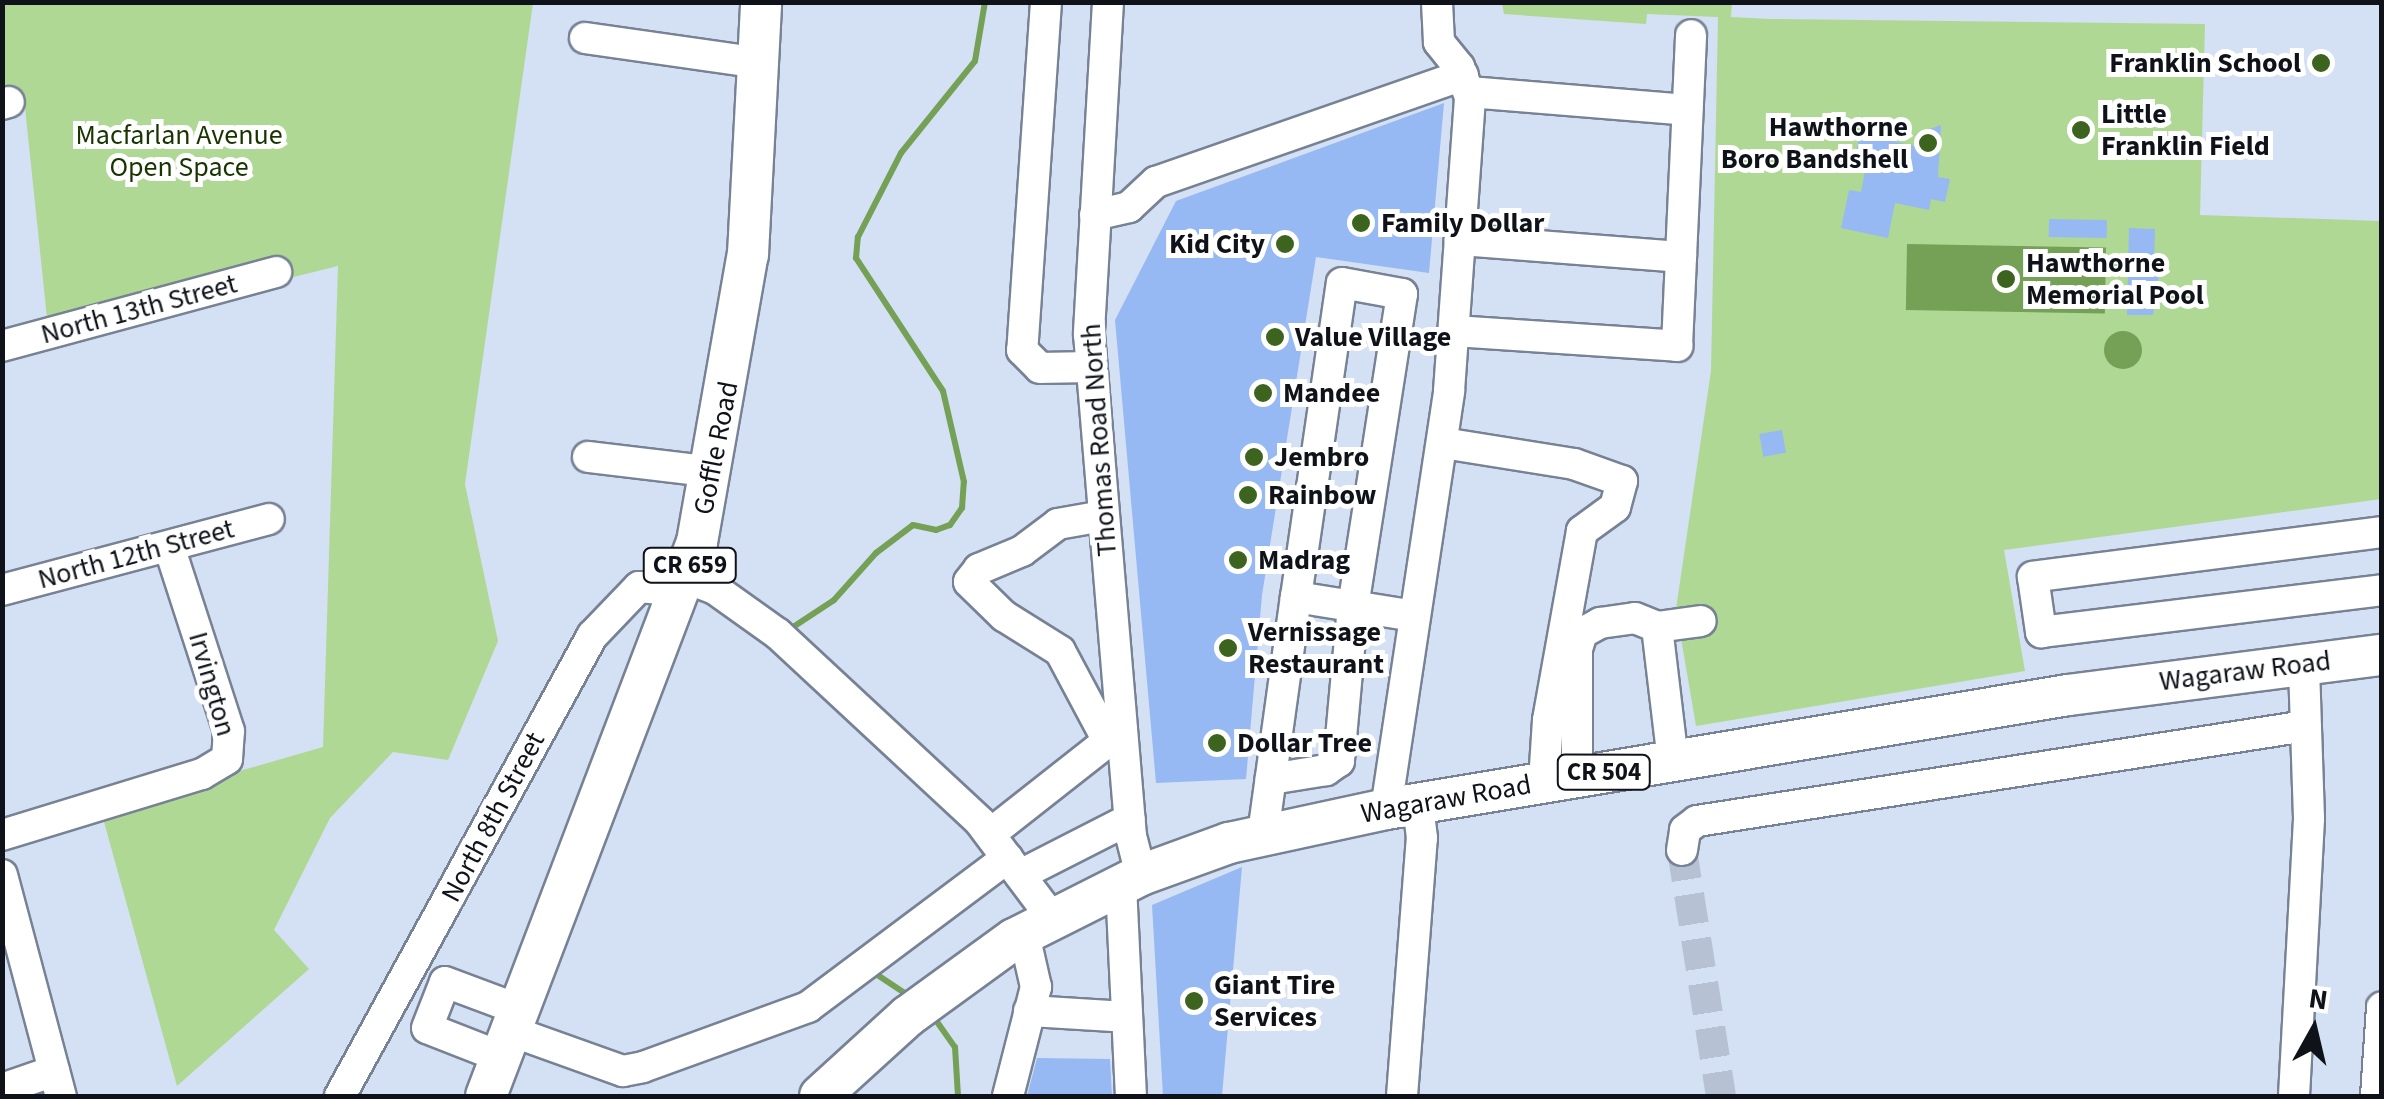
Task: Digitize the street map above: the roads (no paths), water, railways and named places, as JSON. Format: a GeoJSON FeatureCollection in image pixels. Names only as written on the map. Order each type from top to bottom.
{"type":"FeatureCollection","features":[{"type":"Feature","properties":{"kind":"main road","name":"Goffle Road"},"geometry":{"type":"LineString","coordinates":[[486,1096],[684,584],[713,472],[748,254],[761,2]]}},
{"type":"Feature","properties":{"kind":"main road","name":"Wagaraw Road"},"geometry":{"type":"LineString","coordinates":[[820,1096],[923,1004],[1038,926],[1131,880],[1263,834],[1402,806],[2144,683],[2381,657]]}},
{"type":"Feature","properties":{"kind":"street"},"geometry":{"type":"LineString","coordinates":[[1046,2],[1022,350],[1040,368],[1090,368]]}},
{"type":"Feature","properties":{"kind":"street","name":"Thomas Road North"},"geometry":{"type":"LineString","coordinates":[[1108,2],[1094,215],[1090,368],[1115,736],[1130,819],[1127,1017],[1131,1096]]}},
{"type":"Feature","properties":{"kind":"street"},"geometry":{"type":"LineString","coordinates":[[1402,1096],[1422,838],[1402,806],[1414,616],[1443,443],[1454,331],[1466,83],[1439,42],[1437,2]]}},
{"type":"Feature","properties":{"kind":"street"},"geometry":{"type":"LineString","coordinates":[[1454,331],[1678,346],[1691,35]]}},
{"type":"Feature","properties":{"kind":"street"},"geometry":{"type":"LineString","coordinates":[[586,38],[760,63]]}},
{"type":"Feature","properties":{"kind":"street"},"geometry":{"type":"LineString","coordinates":[[1094,215],[1129,207],[1156,182],[1466,83],[1688,110]]}},
{"type":"Feature","properties":{"kind":"street"},"geometry":{"type":"LineString","coordinates":[[1460,240],[1681,257]]}},
{"type":"Feature","properties":{"kind":"street","name":"North 13th Street"},"geometry":{"type":"LineString","coordinates":[[2,346],[276,272]]}},
{"type":"Feature","properties":{"kind":"street"},"geometry":{"type":"LineString","coordinates":[[1263,834],[1342,283],[1402,294],[1354,606],[1340,760],[1326,770],[1271,779]]}},
{"type":"Feature","properties":{"kind":"street"},"geometry":{"type":"LineString","coordinates":[[1443,443],[1574,464],[1622,481],[1615,507],[1582,531],[1548,720],[1560,780]]}},
{"type":"Feature","properties":{"kind":"street"},"geometry":{"type":"LineString","coordinates":[[588,457],[713,472]]}},
{"type":"Feature","properties":{"kind":"street"},"geometry":{"type":"LineString","coordinates":[[511,1033],[623,1071],[643,1068],[808,1007],[1006,856],[1115,736],[1060,650],[1004,616],[969,582],[979,568],[1022,552],[1058,524],[1103,516]]}},
{"type":"Feature","properties":{"kind":"street","name":"North 12th Street"},"geometry":{"type":"LineString","coordinates":[[2,590],[270,519]]}},
{"type":"Feature","properties":{"kind":"street"},"geometry":{"type":"LineString","coordinates":[[2382,532],[2033,577],[2041,632],[2382,590]]}},
{"type":"Feature","properties":{"kind":"street","name":"Irvington"},"geometry":{"type":"LineString","coordinates":[[2,834],[216,768],[232,746],[169,546]]}},
{"type":"Feature","properties":{"kind":"street"},"geometry":{"type":"LineString","coordinates":[[684,584],[715,588],[778,634],[1006,856],[1038,926],[1036,986],[1008,1096]]}},
{"type":"Feature","properties":{"kind":"street","name":"North 8th Street"},"geometry":{"type":"LineString","coordinates":[[340,1096],[592,636],[633,590],[684,584]]}},
{"type":"Feature","properties":{"kind":"street"},"geometry":{"type":"LineString","coordinates":[[1296,598],[1414,616]]}},
{"type":"Feature","properties":{"kind":"street"},"geometry":{"type":"LineString","coordinates":[[1560,780],[1582,632],[1600,622],[1635,618],[1657,627],[1701,621]]}},
{"type":"Feature","properties":{"kind":"street"},"geometry":{"type":"LineString","coordinates":[[1657,627],[1672,761]]}},
{"type":"Feature","properties":{"kind":"street"},"geometry":{"type":"LineString","coordinates":[[2294,1096],[2309,818],[2304,664]]}},
{"type":"Feature","properties":{"kind":"street"},"geometry":{"type":"LineString","coordinates":[[1682,850],[1685,830],[1698,821],[2306,726]]}},
{"type":"Feature","properties":{"kind":"street"},"geometry":{"type":"LineString","coordinates":[[1006,856],[1130,819]]}},
{"type":"Feature","properties":{"kind":"street"},"geometry":{"type":"LineString","coordinates":[[2,875],[57,1084],[2,1089]]}},
{"type":"Feature","properties":{"kind":"street"},"geometry":{"type":"LineString","coordinates":[[2376,1096],[2382,1007]]}},
{"type":"Feature","properties":{"kind":"street"},"geometry":{"type":"LineString","coordinates":[[1030,1011],[1127,1017]]}},
{"type":"Feature","properties":{"kind":"waterway"},"geometry":{"type":"LineString","coordinates":[[787,631],[834,600],[876,553],[913,525],[936,530],[950,525],[962,508],[964,482],[943,391],[856,258],[858,237],[901,153],[975,61],[985,2]]}},
{"type":"Feature","properties":{"kind":"waterway"},"geometry":{"type":"LineString","coordinates":[[876,974],[912,998]]}},
{"type":"Feature","properties":{"kind":"waterway"},"geometry":{"type":"LineString","coordinates":[[933,1016],[955,1047],[958,1096]]}},
{"type":"Feature","properties":{"kind":"tunnel"},"geometry":{"type":"LineString","coordinates":[[1682,850],[1721,1096]]}},
{"type":"Feature","properties":{"kind":"place","name":"Franklin School"},"geometry":{"type":"Point","coordinates":[2321,63]}},
{"type":"Feature","properties":{"kind":"place","name":"Little Franklin Field"},"geometry":{"type":"Point","coordinates":[2081,130]}},
{"type":"Feature","properties":{"kind":"place","name":"Hawthorne Boro Bandshell"},"geometry":{"type":"Point","coordinates":[1928,143]}},
{"type":"Feature","properties":{"kind":"place","name":"Family Dollar"},"geometry":{"type":"Point","coordinates":[1361,223]}},
{"type":"Feature","properties":{"kind":"place","name":"Kid City"},"geometry":{"type":"Point","coordinates":[1285,244]}},
{"type":"Feature","properties":{"kind":"place","name":"Hawthorne Memorial Pool"},"geometry":{"type":"Point","coordinates":[2006,279]}},
{"type":"Feature","properties":{"kind":"place","name":"Value Village"},"geometry":{"type":"Point","coordinates":[1275,337]}},
{"type":"Feature","properties":{"kind":"place","name":"Mandee"},"geometry":{"type":"Point","coordinates":[1263,393]}},
{"type":"Feature","properties":{"kind":"place","name":"Jembro"},"geometry":{"type":"Point","coordinates":[1254,457]}},
{"type":"Feature","properties":{"kind":"place","name":"Rainbow"},"geometry":{"type":"Point","coordinates":[1248,495]}},
{"type":"Feature","properties":{"kind":"place","name":"Madrag"},"geometry":{"type":"Point","coordinates":[1238,560]}},
{"type":"Feature","properties":{"kind":"place","name":"Vernissage Restaurant"},"geometry":{"type":"Point","coordinates":[1228,648]}},
{"type":"Feature","properties":{"kind":"place","name":"Dollar Tree"},"geometry":{"type":"Point","coordinates":[1217,743]}},
{"type":"Feature","properties":{"kind":"place","name":"Giant Tire Services"},"geometry":{"type":"Point","coordinates":[1194,1001]}},
{"type":"Feature","properties":{"kind":"park label","name":"Macfarlan Avenue Open Space"},"geometry":{"type":"Point","coordinates":[179,151]}}]}
